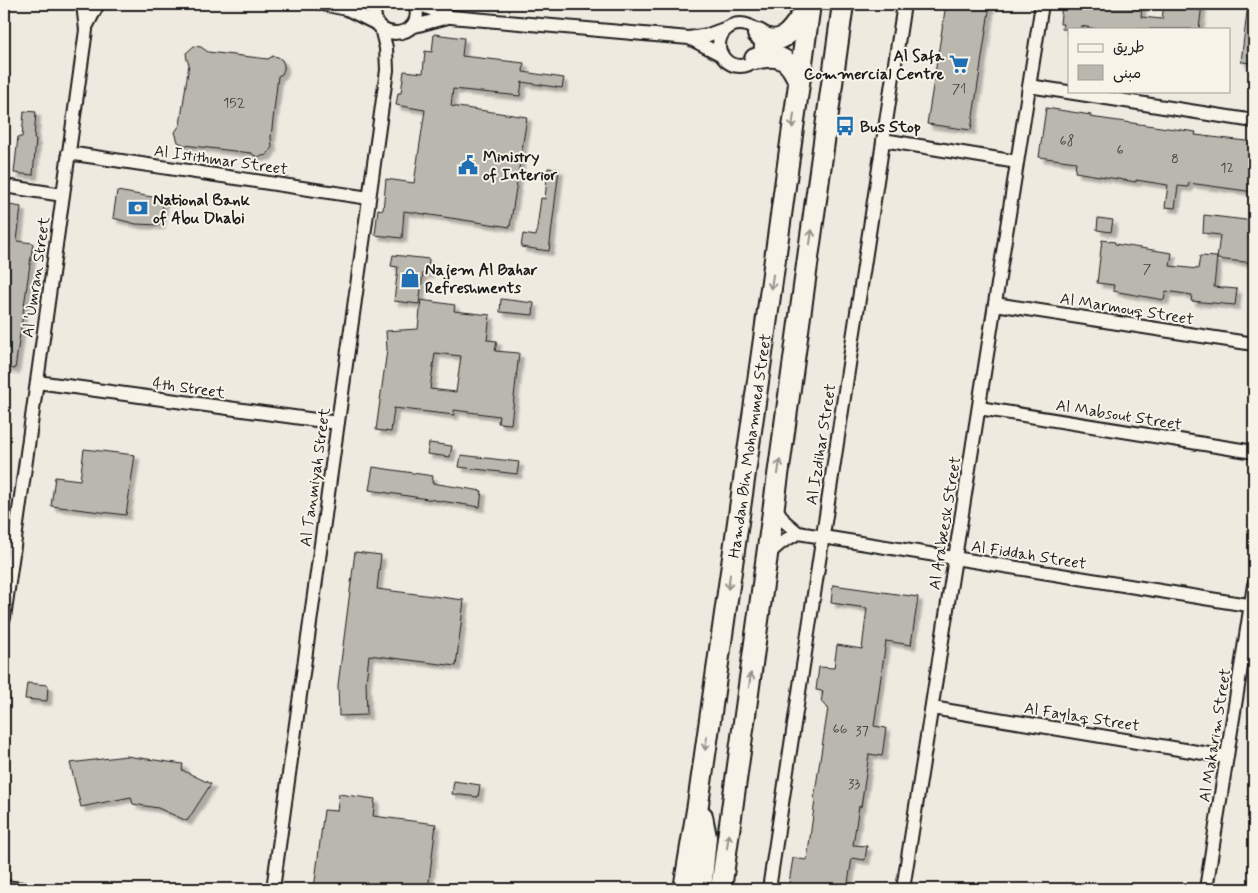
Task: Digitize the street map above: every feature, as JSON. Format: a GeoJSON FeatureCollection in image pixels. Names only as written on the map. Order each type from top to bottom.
{"type":"FeatureCollection","features":[{"type":"Feature","properties":{"kind":"main road","name":"Hamdan Bin Mohammed Street"},"geometry":{"type":"LineString","coordinates":[[684,889],[698,804],[810,4]]}},
{"type":"Feature","properties":{"kind":"main road"},"geometry":{"type":"LineString","coordinates":[[758,34],[768,39],[784,38],[796,25],[810,4]]}},
{"type":"Feature","properties":{"kind":"main road","name":"Hamdan Bin Mohammed Street"},"geometry":{"type":"LineString","coordinates":[[721,889],[843,4]]}},
{"type":"Feature","properties":{"kind":"main road"},"geometry":{"type":"LineString","coordinates":[[755,59],[769,56],[782,58],[792,67],[799,82]]}},
{"type":"Feature","properties":{"kind":"main road"},"geometry":{"type":"LineString","coordinates":[[698,804],[705,822],[706,837],[701,889]]}},
{"type":"Feature","properties":{"kind":"street","name":"Al 'Umran Street"},"geometry":{"type":"LineString","coordinates":[[83,4],[86,30]]}},
{"type":"Feature","properties":{"kind":"street","name":"Al 'Umran Street"},"geometry":{"type":"LineString","coordinates":[[4,618],[86,30],[98,4]]}},
{"type":"Feature","properties":{"kind":"street"},"geometry":{"type":"LineString","coordinates":[[322,4],[336,6],[358,14],[392,33],[451,17]]}},
{"type":"Feature","properties":{"kind":"street"},"geometry":{"type":"LineString","coordinates":[[336,6],[354,4]]}},
{"type":"Feature","properties":{"kind":"street","name":"Al Tanmiyah Street"},"geometry":{"type":"LineString","coordinates":[[273,889],[386,70],[386,48],[374,14],[376,4]]}},
{"type":"Feature","properties":{"kind":"street"},"geometry":{"type":"LineString","coordinates":[[416,4],[451,17],[689,38],[708,35],[735,24],[743,24],[750,26],[758,34],[760,47],[755,59],[748,64],[735,65],[722,55],[689,38]]}},
{"type":"Feature","properties":{"kind":"street","name":"Al Tanmiyah Street"},"geometry":{"type":"LineString","coordinates":[[386,70],[394,49],[416,15],[416,4]]}},
{"type":"Feature","properties":{"kind":"street","name":"Al Izdihar Street"},"geometry":{"type":"LineString","coordinates":[[768,889],[904,4]]}},
{"type":"Feature","properties":{"kind":"street","name":"Al Arabeesk Street"},"geometry":{"type":"LineString","coordinates":[[903,889],[1042,4]]}},
{"type":"Feature","properties":{"kind":"street"},"geometry":{"type":"LineString","coordinates":[[722,55],[719,44],[727,28]]}},
{"type":"Feature","properties":{"kind":"street"},"geometry":{"type":"LineString","coordinates":[[1029,86],[1254,121]]}},
{"type":"Feature","properties":{"kind":"street"},"geometry":{"type":"LineString","coordinates":[[883,140],[1017,162]]}},
{"type":"Feature","properties":{"kind":"street","name":"Al Istithmar Street"},"geometry":{"type":"LineString","coordinates":[[68,153],[369,198]]}},
{"type":"Feature","properties":{"kind":"street"},"geometry":{"type":"LineString","coordinates":[[4,186],[63,195]]}},
{"type":"Feature","properties":{"kind":"street","name":"Al Marmouq Street"},"geometry":{"type":"LineString","coordinates":[[995,304],[1254,344]]}},
{"type":"Feature","properties":{"kind":"street","name":"4th Street"},"geometry":{"type":"LineString","coordinates":[[37,382],[338,423]]}},
{"type":"Feature","properties":{"kind":"street","name":"Al Mabsout Street"},"geometry":{"type":"LineString","coordinates":[[979,408],[1254,452]]}},
{"type":"Feature","properties":{"kind":"street"},"geometry":{"type":"LineString","coordinates":[[768,554],[782,542],[798,533],[784,521],[774,505]]}},
{"type":"Feature","properties":{"kind":"street","name":"Al Fiddah Street"},"geometry":{"type":"LineString","coordinates":[[798,533],[1253,606]]}},
{"type":"Feature","properties":{"kind":"street","name":"Al Makarim Street"},"geometry":{"type":"LineString","coordinates":[[1206,889],[1253,606],[1254,585]]}},
{"type":"Feature","properties":{"kind":"street","name":"Al Faylaq Street"},"geometry":{"type":"LineString","coordinates":[[932,708],[1227,757]]}},
{"type":"Feature","properties":{"kind":"street"},"geometry":{"type":"LineString","coordinates":[[4,887],[22,889]]}},
{"type":"Feature","properties":{"kind":"building","name":"Al Safa Commercial Centre"},"geometry":{"type":"Polygon","coordinates":[[[946,4],[990,4],[971,130],[927,124],[946,4]]]}},
{"type":"Feature","properties":{"kind":"building"},"geometry":{"type":"Polygon","coordinates":[[[1062,4],[1142,4],[1141,17],[1162,19],[1164,4],[1202,4],[1199,28],[1092,28],[1081,26],[1081,28],[1062,29],[1063,24],[1060,24],[1062,4]]]}},
{"type":"Feature","properties":{"kind":"building"},"geometry":{"type":"Polygon","coordinates":[[[1247,12],[1254,13],[1254,63],[1241,62],[1247,12]]]}},
{"type":"Feature","properties":{"kind":"building","name":"Ministry of Interior"},"geometry":{"type":"Polygon","coordinates":[[[434,34],[464,38],[462,56],[524,63],[523,72],[564,78],[562,88],[522,82],[520,96],[453,89],[451,106],[527,117],[510,227],[404,211],[402,238],[375,235],[378,209],[383,210],[386,179],[414,183],[425,110],[396,105],[398,93],[401,93],[404,71],[423,73],[425,51],[432,52],[434,34]]]}},
{"type":"Feature","properties":{"kind":"building"},"geometry":{"type":"Polygon","coordinates":[[[194,46],[201,47],[208,52],[268,59],[273,56],[282,60],[284,69],[282,74],[278,76],[271,137],[272,147],[267,155],[257,157],[251,153],[184,145],[178,142],[175,132],[180,125],[189,64],[186,53],[194,46]]]}},
{"type":"Feature","properties":{"kind":"building"},"geometry":{"type":"Polygon","coordinates":[[[1046,108],[1091,115],[1090,117],[1196,132],[1195,135],[1254,142],[1254,192],[1189,183],[1188,187],[1178,186],[1175,208],[1165,207],[1168,185],[1075,172],[1076,162],[1039,157],[1046,108]]]}},
{"type":"Feature","properties":{"kind":"building"},"geometry":{"type":"Polygon","coordinates":[[[24,111],[36,112],[33,175],[14,173],[18,137],[22,137],[24,111]]]}},
{"type":"Feature","properties":{"kind":"building"},"geometry":{"type":"Polygon","coordinates":[[[548,168],[559,169],[549,251],[521,247],[523,234],[536,236],[541,198],[545,199],[548,168]]]}},
{"type":"Feature","properties":{"kind":"building","name":"National Bank of Abu Dhabi"},"geometry":{"type":"Polygon","coordinates":[[[117,191],[164,199],[160,225],[136,224],[113,218],[117,191]]]}},
{"type":"Feature","properties":{"kind":"building"},"geometry":{"type":"Polygon","coordinates":[[[5,204],[21,207],[17,241],[33,243],[15,369],[4,367],[5,204]]]}},
{"type":"Feature","properties":{"kind":"building"},"geometry":{"type":"Polygon","coordinates":[[[1204,215],[1254,221],[1254,263],[1217,259],[1220,235],[1203,233],[1204,215]]]}},
{"type":"Feature","properties":{"kind":"building"},"geometry":{"type":"Polygon","coordinates":[[[1098,218],[1113,220],[1111,232],[1097,230],[1098,218]]]}},
{"type":"Feature","properties":{"kind":"building"},"geometry":{"type":"Polygon","coordinates":[[[1102,240],[1115,242],[1115,244],[1172,253],[1170,266],[1198,269],[1200,256],[1217,257],[1214,287],[1237,289],[1235,305],[1191,301],[1192,295],[1166,291],[1164,300],[1113,291],[1114,285],[1097,283],[1102,240]]]}},
{"type":"Feature","properties":{"kind":"building"},"geometry":{"type":"Polygon","coordinates":[[[393,255],[429,259],[428,274],[423,273],[419,304],[394,301],[398,267],[391,266],[393,255]]]}},
{"type":"Feature","properties":{"kind":"building"},"geometry":{"type":"Polygon","coordinates":[[[501,299],[534,303],[533,315],[500,312],[501,299]]]}},
{"type":"Feature","properties":{"kind":"building"},"geometry":{"type":"Polygon","coordinates":[[[421,300],[455,305],[454,311],[490,315],[487,340],[497,341],[495,351],[519,353],[511,424],[498,423],[499,416],[454,410],[454,415],[394,408],[391,432],[376,430],[387,350],[386,331],[418,329],[421,300]],[[435,353],[430,389],[456,392],[461,356],[435,353]]]}},
{"type":"Feature","properties":{"kind":"building"},"geometry":{"type":"Polygon","coordinates":[[[429,443],[452,446],[450,457],[427,454],[429,443]]]}},
{"type":"Feature","properties":{"kind":"building"},"geometry":{"type":"Polygon","coordinates":[[[84,449],[135,455],[126,515],[51,506],[55,477],[80,480],[84,449]]]}},
{"type":"Feature","properties":{"kind":"building"},"geometry":{"type":"Polygon","coordinates":[[[461,455],[519,462],[517,474],[459,467],[461,455]]]}},
{"type":"Feature","properties":{"kind":"building"},"geometry":{"type":"Polygon","coordinates":[[[373,467],[433,476],[432,483],[482,491],[480,507],[369,490],[373,467]]]}},
{"type":"Feature","properties":{"kind":"building"},"geometry":{"type":"Polygon","coordinates":[[[355,552],[381,555],[377,589],[464,600],[456,666],[369,655],[366,682],[367,715],[339,716],[338,685],[355,552]]]}},
{"type":"Feature","properties":{"kind":"building"},"geometry":{"type":"Polygon","coordinates":[[[833,585],[918,597],[911,645],[886,641],[874,726],[886,728],[882,756],[869,754],[853,845],[867,846],[865,860],[852,858],[847,889],[788,889],[793,858],[807,860],[828,708],[821,702],[823,691],[816,690],[819,667],[834,668],[837,645],[862,649],[867,608],[831,603],[833,585]]]}},
{"type":"Feature","properties":{"kind":"building"},"geometry":{"type":"Polygon","coordinates":[[[27,683],[48,685],[47,701],[25,699],[27,683]]]}},
{"type":"Feature","properties":{"kind":"building"},"geometry":{"type":"Polygon","coordinates":[[[126,756],[183,764],[182,770],[211,784],[187,821],[158,808],[133,804],[131,797],[81,807],[70,763],[126,756]]]}},
{"type":"Feature","properties":{"kind":"building"},"geometry":{"type":"Polygon","coordinates":[[[454,781],[480,785],[478,797],[452,794],[454,781]]]}},
{"type":"Feature","properties":{"kind":"building"},"geometry":{"type":"Polygon","coordinates":[[[339,794],[375,799],[373,816],[436,824],[428,889],[314,889],[324,810],[337,811],[339,794]]]}},
{"type":"Feature","properties":{"kind":"place","name":"Al Safa Commercial Centre"},"geometry":{"type":"Point","coordinates":[959,64]}},
{"type":"Feature","properties":{"kind":"place","name":"Bus Stop"},"geometry":{"type":"Point","coordinates":[845,126]}},
{"type":"Feature","properties":{"kind":"place","name":"Ministry of Interior"},"geometry":{"type":"Point","coordinates":[468,165]}},
{"type":"Feature","properties":{"kind":"place","name":"National Bank of Abu Dhabi"},"geometry":{"type":"Point","coordinates":[138,208]}},
{"type":"Feature","properties":{"kind":"place","name":"Najem Al Bahar Refreshments"},"geometry":{"type":"Point","coordinates":[410,278]}}]}
